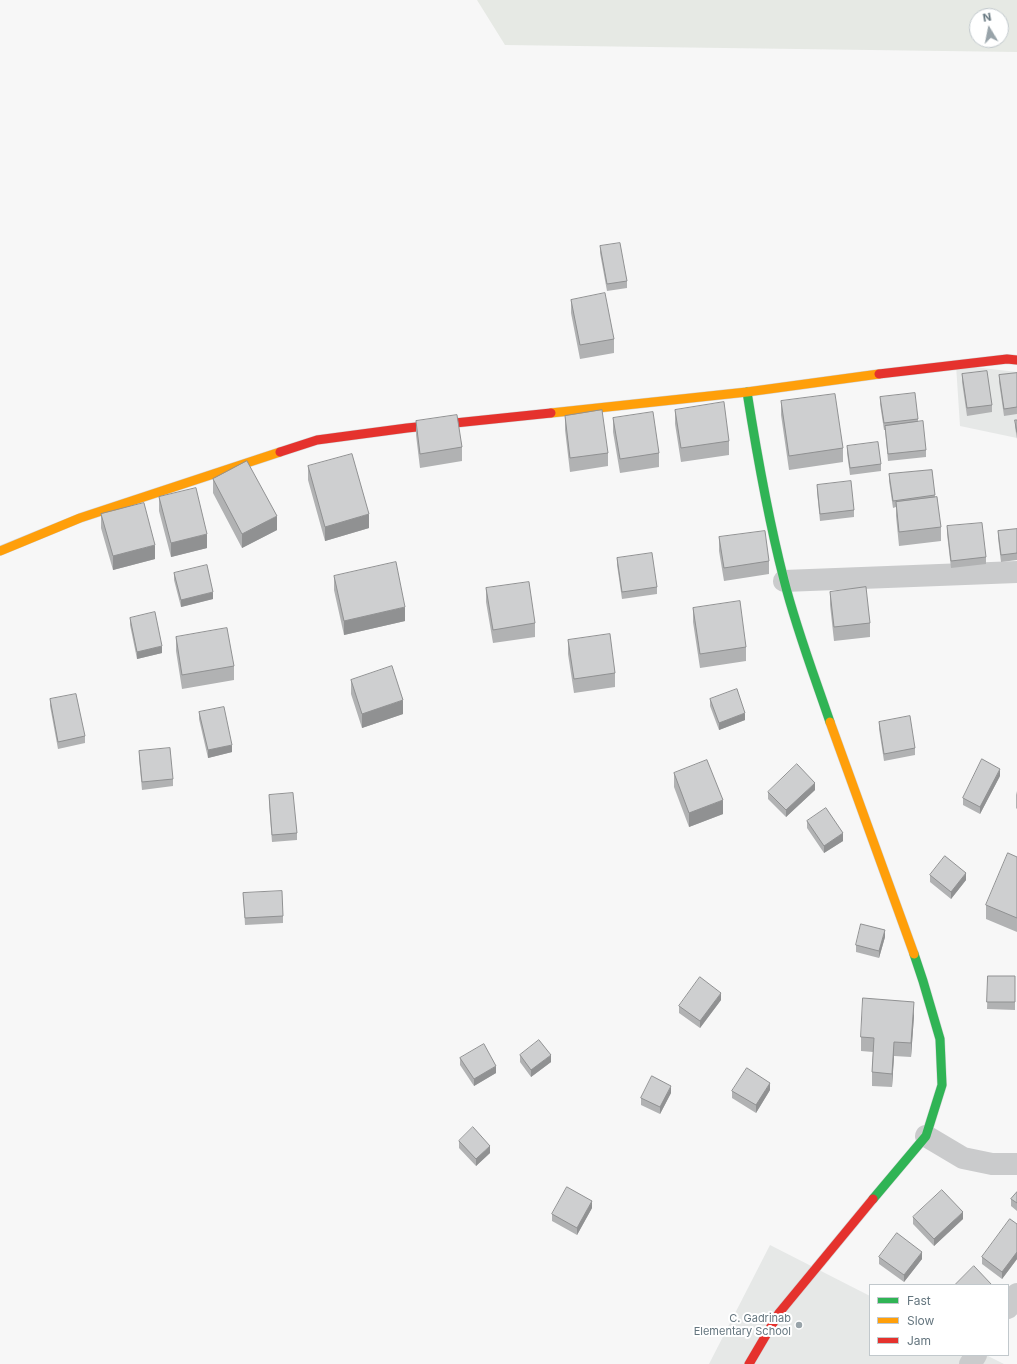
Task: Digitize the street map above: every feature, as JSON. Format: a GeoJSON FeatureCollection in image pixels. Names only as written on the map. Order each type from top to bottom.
{"type":"FeatureCollection","features":[{"type":"Feature","properties":{"kind":"street"},"geometry":{"type":"LineString","coordinates":[[0,551],[80,518],[317,440],[407,428],[747,392],[943,366],[1007,359],[1017,360]]}},
{"type":"Feature","properties":{"kind":"street"},"geometry":{"type":"LineString","coordinates":[[747,392],[763,488],[784,581],[812,672],[923,981],[940,1038],[942,1085],[926,1136],[779,1313],[749,1364]]}},
{"type":"Feature","properties":{"kind":"street"},"geometry":{"type":"LineString","coordinates":[[784,581],[1017,572]]}},
{"type":"Feature","properties":{"kind":"street"},"geometry":{"type":"LineString","coordinates":[[926,1136],[963,1158],[992,1164],[1017,1164]]}},
{"type":"Feature","properties":{"kind":"street"},"geometry":{"type":"LineString","coordinates":[[1009,1306],[1017,1294]]}},
{"type":"Feature","properties":{"kind":"shaded area"},"geometry":{"type":"Polygon","coordinates":[[[477,0],[1017,0],[1017,52],[505,45],[477,0]]]}},
{"type":"Feature","properties":{"kind":"shaded area"},"geometry":{"type":"Polygon","coordinates":[[[956,365],[1017,372],[1017,438],[960,426],[956,365]]]}},
{"type":"Feature","properties":{"kind":"shaded area","name":"C. Gadrinab Elementary School"},"geometry":{"type":"Polygon","coordinates":[[[770,1245],[869,1295],[869,1356],[988,1356],[1004,1364],[709,1364],[770,1245]]]}},
{"type":"Feature","properties":{"kind":"building"},"geometry":{"type":"Polygon","coordinates":[[[620,243],[627,281],[607,284],[600,246],[620,243]]]}},
{"type":"Feature","properties":{"kind":"building"},"geometry":{"type":"Polygon","coordinates":[[[605,293],[614,339],[580,345],[571,300],[605,293]]]}},
{"type":"Feature","properties":{"kind":"building"},"geometry":{"type":"Polygon","coordinates":[[[987,371],[992,405],[967,408],[962,374],[987,371]]]}},
{"type":"Feature","properties":{"kind":"building"},"geometry":{"type":"Polygon","coordinates":[[[1017,373],[1017,407],[1004,409],[999,375],[1017,373]]]}},
{"type":"Feature","properties":{"kind":"building"},"geometry":{"type":"Polygon","coordinates":[[[915,393],[918,419],[884,423],[880,397],[915,393]]]}},
{"type":"Feature","properties":{"kind":"building"},"geometry":{"type":"Polygon","coordinates":[[[835,394],[843,448],[789,456],[781,401],[835,394]]]}},
{"type":"Feature","properties":{"kind":"building"},"geometry":{"type":"Polygon","coordinates":[[[724,402],[729,441],[681,448],[675,410],[724,402]]]}},
{"type":"Feature","properties":{"kind":"building"},"geometry":{"type":"Polygon","coordinates":[[[602,410],[608,453],[570,458],[565,416],[602,410]]]}},
{"type":"Feature","properties":{"kind":"building"},"geometry":{"type":"Polygon","coordinates":[[[653,412],[659,453],[620,459],[613,418],[653,412]]]}},
{"type":"Feature","properties":{"kind":"building"},"geometry":{"type":"Polygon","coordinates":[[[457,415],[462,447],[420,454],[416,421],[457,415]]]}},
{"type":"Feature","properties":{"kind":"building"},"geometry":{"type":"Polygon","coordinates":[[[1015,420],[1017,420],[1017,432],[1015,420]]]}},
{"type":"Feature","properties":{"kind":"building"},"geometry":{"type":"Polygon","coordinates":[[[923,421],[926,450],[888,454],[885,426],[923,421]]]}},
{"type":"Feature","properties":{"kind":"building"},"geometry":{"type":"Polygon","coordinates":[[[878,442],[881,464],[850,468],[847,446],[878,442]]]}},
{"type":"Feature","properties":{"kind":"building"},"geometry":{"type":"Polygon","coordinates":[[[352,454],[369,514],[325,527],[308,466],[352,454]]]}},
{"type":"Feature","properties":{"kind":"building"},"geometry":{"type":"Polygon","coordinates":[[[247,461],[277,516],[242,534],[213,479],[247,461]]]}},
{"type":"Feature","properties":{"kind":"building"},"geometry":{"type":"Polygon","coordinates":[[[932,470],[935,495],[893,501],[889,474],[932,470]]]}},
{"type":"Feature","properties":{"kind":"building"},"geometry":{"type":"Polygon","coordinates":[[[851,481],[854,510],[820,514],[817,485],[851,481]]]}},
{"type":"Feature","properties":{"kind":"building"},"geometry":{"type":"Polygon","coordinates":[[[196,488],[207,534],[171,543],[159,497],[196,488]]]}},
{"type":"Feature","properties":{"kind":"building"},"geometry":{"type":"Polygon","coordinates":[[[937,497],[941,527],[899,532],[896,502],[937,497]]]}},
{"type":"Feature","properties":{"kind":"building"},"geometry":{"type":"Polygon","coordinates":[[[144,503],[155,545],[113,556],[101,514],[144,503]]]}},
{"type":"Feature","properties":{"kind":"building"},"geometry":{"type":"Polygon","coordinates":[[[982,523],[986,557],[951,561],[947,526],[982,523]]]}},
{"type":"Feature","properties":{"kind":"building"},"geometry":{"type":"Polygon","coordinates":[[[1017,529],[1017,553],[1001,555],[998,531],[1017,529]]]}},
{"type":"Feature","properties":{"kind":"building"},"geometry":{"type":"Polygon","coordinates":[[[765,531],[769,561],[724,568],[719,537],[765,531]]]}},
{"type":"Feature","properties":{"kind":"building"},"geometry":{"type":"Polygon","coordinates":[[[652,553],[657,587],[622,592],[617,558],[652,553]]]}},
{"type":"Feature","properties":{"kind":"building"},"geometry":{"type":"Polygon","coordinates":[[[396,562],[405,607],[344,621],[334,576],[396,562]]]}},
{"type":"Feature","properties":{"kind":"building"},"geometry":{"type":"Polygon","coordinates":[[[207,565],[213,592],[181,600],[174,573],[207,565]]]}},
{"type":"Feature","properties":{"kind":"building"},"geometry":{"type":"Polygon","coordinates":[[[529,582],[535,623],[493,630],[486,588],[529,582]]]}},
{"type":"Feature","properties":{"kind":"building"},"geometry":{"type":"Polygon","coordinates":[[[866,587],[870,623],[834,627],[830,592],[866,587]]]}},
{"type":"Feature","properties":{"kind":"building"},"geometry":{"type":"Polygon","coordinates":[[[740,601],[746,647],[700,654],[693,608],[740,601]]]}},
{"type":"Feature","properties":{"kind":"building"},"geometry":{"type":"Polygon","coordinates":[[[155,612],[162,646],[137,652],[130,618],[155,612]]]}},
{"type":"Feature","properties":{"kind":"building"},"geometry":{"type":"Polygon","coordinates":[[[227,628],[234,666],[182,675],[176,637],[227,628]]]}},
{"type":"Feature","properties":{"kind":"building"},"geometry":{"type":"Polygon","coordinates":[[[610,634],[615,673],[574,679],[568,640],[610,634]]]}},
{"type":"Feature","properties":{"kind":"building"},"geometry":{"type":"Polygon","coordinates":[[[392,666],[403,700],[362,714],[351,680],[392,666]]]}},
{"type":"Feature","properties":{"kind":"building"},"geometry":{"type":"Polygon","coordinates":[[[737,689],[745,713],[719,723],[710,699],[737,689]]]}},
{"type":"Feature","properties":{"kind":"building"},"geometry":{"type":"Polygon","coordinates":[[[76,694],[85,736],[58,742],[50,699],[76,694]]]}},
{"type":"Feature","properties":{"kind":"building"},"geometry":{"type":"Polygon","coordinates":[[[224,707],[232,745],[208,750],[199,712],[224,707]]]}},
{"type":"Feature","properties":{"kind":"building"},"geometry":{"type":"Polygon","coordinates":[[[910,716],[915,748],[884,754],[879,722],[910,716]]]}},
{"type":"Feature","properties":{"kind":"building"},"geometry":{"type":"Polygon","coordinates":[[[170,748],[173,779],[142,782],[139,751],[170,748]]]}},
{"type":"Feature","properties":{"kind":"building"},"geometry":{"type":"Polygon","coordinates":[[[982,759],[1000,769],[980,807],[963,798],[982,759]]]}},
{"type":"Feature","properties":{"kind":"building"},"geometry":{"type":"Polygon","coordinates":[[[707,760],[723,800],[689,813],[674,773],[707,760]]]}},
{"type":"Feature","properties":{"kind":"building"},"geometry":{"type":"Polygon","coordinates":[[[797,764],[815,783],[786,810],[768,792],[797,764]]]}},
{"type":"Feature","properties":{"kind":"building"},"geometry":{"type":"Polygon","coordinates":[[[293,793],[297,833],[272,835],[269,795],[293,793]]]}},
{"type":"Feature","properties":{"kind":"building"},"geometry":{"type":"Polygon","coordinates":[[[826,808],[843,833],[824,846],[807,821],[826,808]]]}},
{"type":"Feature","properties":{"kind":"building"},"geometry":{"type":"Polygon","coordinates":[[[1008,853],[1017,857],[1017,918],[986,905],[1008,853]]]}},
{"type":"Feature","properties":{"kind":"building"},"geometry":{"type":"Polygon","coordinates":[[[945,856],[966,873],[951,892],[930,875],[945,856]]]}},
{"type":"Feature","properties":{"kind":"building"},"geometry":{"type":"Polygon","coordinates":[[[282,891],[283,916],[245,918],[243,893],[282,891]]]}},
{"type":"Feature","properties":{"kind":"building"},"geometry":{"type":"Polygon","coordinates":[[[861,924],[885,930],[879,951],[856,945],[861,924]]]}},
{"type":"Feature","properties":{"kind":"building"},"geometry":{"type":"Polygon","coordinates":[[[988,976],[1015,976],[1015,1002],[987,1002],[988,976]]]}},
{"type":"Feature","properties":{"kind":"building"},"geometry":{"type":"Polygon","coordinates":[[[700,977],[721,993],[700,1021],[679,1006],[700,977]]]}},
{"type":"Feature","properties":{"kind":"building"},"geometry":{"type":"Polygon","coordinates":[[[863,998],[914,1002],[911,1043],[894,1042],[892,1074],[872,1072],[874,1038],[861,1037],[863,998]]]}},
{"type":"Feature","properties":{"kind":"building"},"geometry":{"type":"Polygon","coordinates":[[[539,1040],[551,1055],[531,1070],[520,1055],[539,1040]]]}},
{"type":"Feature","properties":{"kind":"building"},"geometry":{"type":"Polygon","coordinates":[[[484,1044],[496,1066],[474,1079],[460,1058],[484,1044]]]}},
{"type":"Feature","properties":{"kind":"building"},"geometry":{"type":"Polygon","coordinates":[[[747,1068],[770,1083],[756,1105],[732,1091],[747,1068]]]}},
{"type":"Feature","properties":{"kind":"building"},"geometry":{"type":"Polygon","coordinates":[[[652,1076],[671,1086],[660,1107],[641,1098],[652,1076]]]}},
{"type":"Feature","properties":{"kind":"building"},"geometry":{"type":"Polygon","coordinates":[[[473,1127],[490,1146],[476,1159],[459,1141],[473,1127]]]}},
{"type":"Feature","properties":{"kind":"building"},"geometry":{"type":"Polygon","coordinates":[[[567,1187],[592,1201],[577,1228],[552,1214],[567,1187]]]}},
{"type":"Feature","properties":{"kind":"building"},"geometry":{"type":"Polygon","coordinates":[[[942,1190],[963,1212],[934,1239],[913,1217],[942,1190]]]}},
{"type":"Feature","properties":{"kind":"building"},"geometry":{"type":"Polygon","coordinates":[[[1017,1192],[1017,1203],[1011,1199],[1017,1192]]]}},
{"type":"Feature","properties":{"kind":"building"},"geometry":{"type":"Polygon","coordinates":[[[1010,1219],[1017,1224],[1017,1252],[1002,1272],[982,1257],[1010,1219]]]}},
{"type":"Feature","properties":{"kind":"building"},"geometry":{"type":"Polygon","coordinates":[[[897,1233],[922,1252],[904,1275],[879,1257],[897,1233]]]}},
{"type":"Feature","properties":{"kind":"building"},"geometry":{"type":"Polygon","coordinates":[[[974,1266],[991,1284],[956,1284],[974,1266]]]}},
{"type":"Feature","properties":{"kind":"traffic: fast"},"geometry":{"type":"LineString","coordinates":[[747,392],[763,486],[784,580],[800,634],[830,722]]}},
{"type":"Feature","properties":{"kind":"traffic: fast"},"geometry":{"type":"LineString","coordinates":[[873,1199],[926,1136],[942,1085],[940,1039],[914,954]]}},
{"type":"Feature","properties":{"kind":"traffic: slow"},"geometry":{"type":"LineString","coordinates":[[551,413],[747,392],[879,374]]}},
{"type":"Feature","properties":{"kind":"traffic: slow"},"geometry":{"type":"LineString","coordinates":[[0,551],[80,518],[280,452]]}},
{"type":"Feature","properties":{"kind":"traffic: slow"},"geometry":{"type":"LineString","coordinates":[[830,722],[914,954]]}},
{"type":"Feature","properties":{"kind":"traffic: jam"},"geometry":{"type":"LineString","coordinates":[[879,374],[1007,359],[1017,360]]}},
{"type":"Feature","properties":{"kind":"traffic: jam"},"geometry":{"type":"LineString","coordinates":[[280,452],[317,440],[407,428],[551,413]]}},
{"type":"Feature","properties":{"kind":"traffic: jam"},"geometry":{"type":"LineString","coordinates":[[749,1364],[779,1313],[873,1199]]}},
{"type":"Feature","properties":{"kind":"place","name":"C. Gadrinab Elementary School"},"geometry":{"type":"Point","coordinates":[799,1325]}}]}
